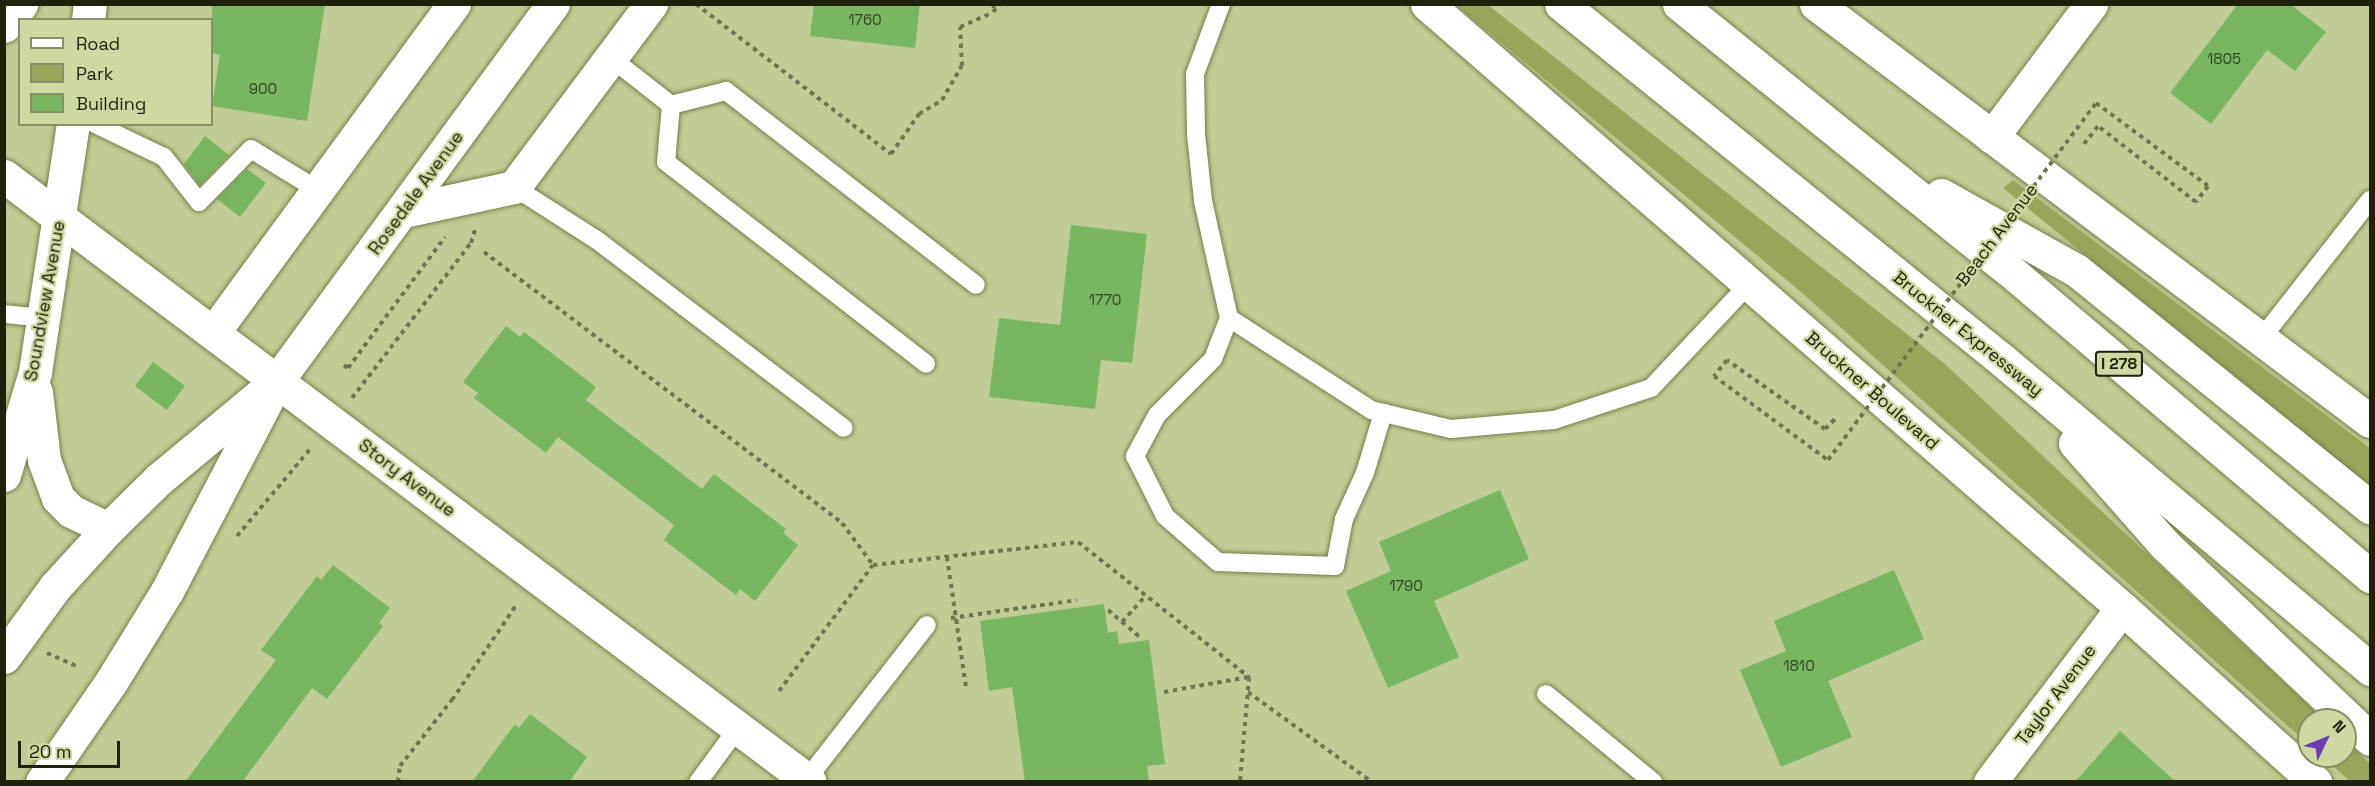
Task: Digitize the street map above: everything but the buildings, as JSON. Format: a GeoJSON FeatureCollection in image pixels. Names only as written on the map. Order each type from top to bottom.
{"type":"FeatureCollection","features":[{"type":"Feature","properties":{"kind":"main road"},"geometry":{"type":"LineString","coordinates":[[4,26],[21,4]]}},
{"type":"Feature","properties":{"kind":"main road"},"geometry":{"type":"LineString","coordinates":[[213,333],[316,189],[454,4]]}},
{"type":"Feature","properties":{"kind":"main road","name":"Rosedale Avenue"},"geometry":{"type":"LineString","coordinates":[[42,782],[111,682],[167,591],[277,381],[404,211],[553,4]]}},
{"type":"Feature","properties":{"kind":"main road"},"geometry":{"type":"LineString","coordinates":[[404,211],[514,187],[651,4]]}},
{"type":"Feature","properties":{"kind":"main road","name":"Bruckner Boulevard"},"geometry":{"type":"LineString","coordinates":[[1427,4],[2122,608],[2315,782]]}},
{"type":"Feature","properties":{"kind":"main road","name":"Bruckner Expressway"},"geometry":{"type":"LineString","coordinates":[[1561,4],[2002,360],[2370,669]]}},
{"type":"Feature","properties":{"kind":"main road","name":"I 278"},"geometry":{"type":"LineString","coordinates":[[1679,4],[1866,153],[2370,576]]}},
{"type":"Feature","properties":{"kind":"main road"},"geometry":{"type":"LineString","coordinates":[[1816,4],[2370,421]]}},
{"type":"Feature","properties":{"kind":"main road"},"geometry":{"type":"LineString","coordinates":[[1992,137],[2091,4]]}},
{"type":"Feature","properties":{"kind":"main road","name":"Soundview Avenue"},"geometry":{"type":"LineString","coordinates":[[4,475],[35,372],[61,218],[73,126]]}},
{"type":"Feature","properties":{"kind":"main road"},"geometry":{"type":"LineString","coordinates":[[1866,153],[2076,270],[2370,507]]}},
{"type":"Feature","properties":{"kind":"main road","name":"Story Avenue"},"geometry":{"type":"LineString","coordinates":[[4,176],[808,780]]}},
{"type":"Feature","properties":{"kind":"main road"},"geometry":{"type":"LineString","coordinates":[[2002,360],[2165,545],[2370,739]]}},
{"type":"Feature","properties":{"kind":"main road"},"geometry":{"type":"LineString","coordinates":[[35,372],[39,434],[58,498],[71,512],[108,529]]}},
{"type":"Feature","properties":{"kind":"main road","name":"Rosedale Avenue"},"geometry":{"type":"LineString","coordinates":[[4,657],[56,587],[108,529],[159,479],[277,381]]}},
{"type":"Feature","properties":{"kind":"main road","name":"Taylor Avenue"},"geometry":{"type":"LineString","coordinates":[[1990,782],[2122,608]]}},
{"type":"Feature","properties":{"kind":"lane"},"geometry":{"type":"LineString","coordinates":[[1221,4],[1196,74],[1196,134],[1203,201],[1229,318],[1213,359],[1157,415],[1135,456],[1164,516],[1218,562],[1335,566],[1344,519],[1365,473],[1383,413]]}},
{"type":"Feature","properties":{"kind":"lane"},"geometry":{"type":"LineString","coordinates":[[611,58],[671,105]]}},
{"type":"Feature","properties":{"kind":"lane"},"geometry":{"type":"LineString","coordinates":[[671,105],[726,91],[976,285]]}},
{"type":"Feature","properties":{"kind":"lane"},"geometry":{"type":"LineString","coordinates":[[671,105],[666,162],[926,364]]}},
{"type":"Feature","properties":{"kind":"lane"},"geometry":{"type":"LineString","coordinates":[[99,126],[164,157],[199,202],[251,149],[316,189]]}},
{"type":"Feature","properties":{"kind":"lane"},"geometry":{"type":"LineString","coordinates":[[514,187],[597,240],[844,428]]}},
{"type":"Feature","properties":{"kind":"lane"},"geometry":{"type":"LineString","coordinates":[[2261,339],[2370,200]]}},
{"type":"Feature","properties":{"kind":"lane"},"geometry":{"type":"LineString","coordinates":[[1229,318],[1307,371],[1371,410],[1451,429],[1554,420],[1651,388],[1749,284]]}},
{"type":"Feature","properties":{"kind":"lane"},"geometry":{"type":"LineString","coordinates":[[4,314],[45,318]]}},
{"type":"Feature","properties":{"kind":"lane"},"geometry":{"type":"LineString","coordinates":[[808,780],[927,625]]}},
{"type":"Feature","properties":{"kind":"lane"},"geometry":{"type":"LineString","coordinates":[[1546,694],[1653,782]]}},
{"type":"Feature","properties":{"kind":"lane"},"geometry":{"type":"LineString","coordinates":[[698,782],[738,728]]}},
{"type":"Feature","properties":{"kind":"path"},"geometry":{"type":"LineString","coordinates":[[696,4],[891,154],[919,114],[942,100],[962,66],[960,27],[993,12],[1000,4]]}},
{"type":"Feature","properties":{"kind":"path"},"geometry":{"type":"LineString","coordinates":[[993,12],[994,4]]}},
{"type":"Feature","properties":{"kind":"path","name":"Beach Avenue"},"geometry":{"type":"LineString","coordinates":[[1837,417],[1826,429],[1727,360],[1714,376],[1828,460],[2096,103],[2208,186],[2196,202],[2098,126],[2084,144]]}},
{"type":"Feature","properties":{"kind":"path"},"geometry":{"type":"LineString","coordinates":[[348,368],[452,228]]}},
{"type":"Feature","properties":{"kind":"path"},"geometry":{"type":"LineString","coordinates":[[484,252],[842,523],[873,565]]}},
{"type":"Feature","properties":{"kind":"path"},"geometry":{"type":"LineString","coordinates":[[779,691],[873,565],[1078,542],[1249,677]]}},
{"type":"Feature","properties":{"kind":"path"},"geometry":{"type":"LineString","coordinates":[[947,557],[966,687]]}},
{"type":"Feature","properties":{"kind":"path"},"geometry":{"type":"LineString","coordinates":[[398,782],[400,766],[452,700],[537,576]]}},
{"type":"Feature","properties":{"kind":"path"},"geometry":{"type":"LineString","coordinates":[[1122,622],[1146,595]]}},
{"type":"Feature","properties":{"kind":"path"},"geometry":{"type":"LineString","coordinates":[[927,625],[956,616],[1077,600]]}},
{"type":"Feature","properties":{"kind":"path"},"geometry":{"type":"LineString","coordinates":[[1108,610],[1140,637]]}},
{"type":"Feature","properties":{"kind":"path"},"geometry":{"type":"LineString","coordinates":[[38,650],[79,667]]}},
{"type":"Feature","properties":{"kind":"path"},"geometry":{"type":"LineString","coordinates":[[1240,782],[1249,677]]}},
{"type":"Feature","properties":{"kind":"path"},"geometry":{"type":"LineString","coordinates":[[1164,692],[1249,677]]}},
{"type":"Feature","properties":{"kind":"path"},"geometry":{"type":"LineString","coordinates":[[1248,691],[1369,780]]}},
{"type":"Feature","properties":{"kind":"green space"},"geometry":{"type":"Polygon","coordinates":[[[1456,5],[1488,5],[1945,364],[2311,708],[2297,708],[2297,734],[1801,292],[1456,5]]]}},
{"type":"Feature","properties":{"kind":"green space"},"geometry":{"type":"Polygon","coordinates":[[[2013,180],[2370,448],[2370,487],[2003,188],[2013,180]]]}},
{"type":"Feature","properties":{"kind":"green space"},"geometry":{"type":"Polygon","coordinates":[[[2357,752],[2370,764],[2370,781],[2350,781],[2335,768],[2357,768],[2357,752]]]}}]}
